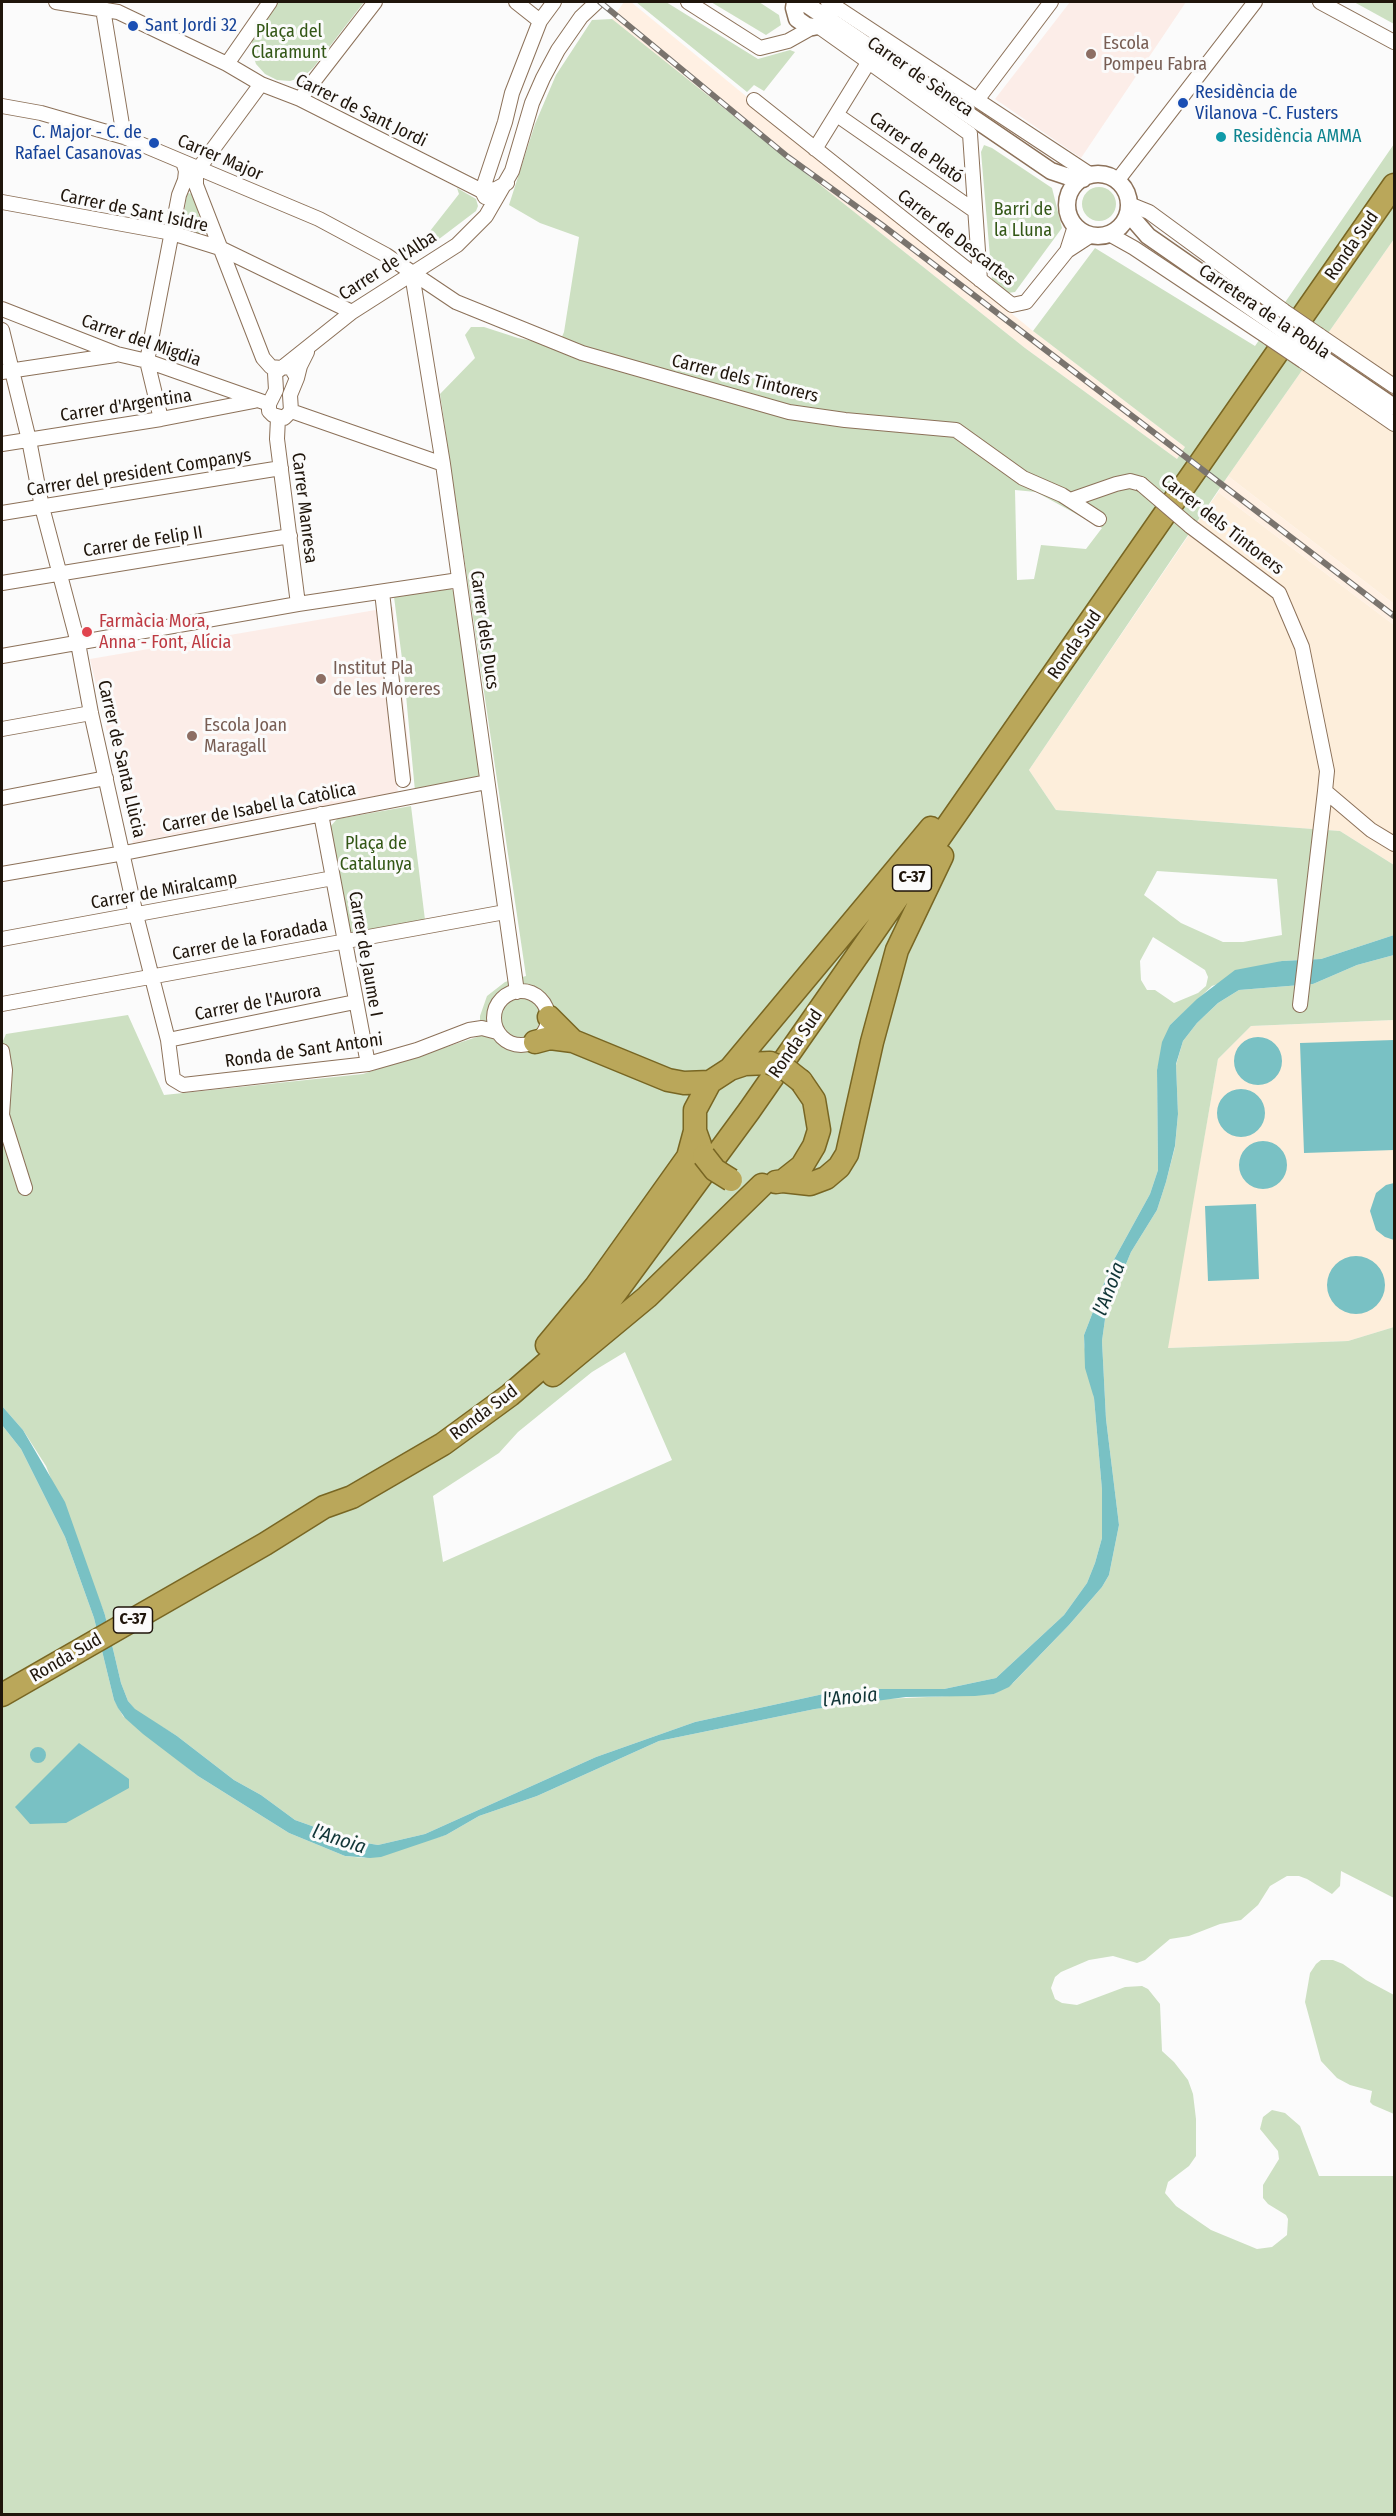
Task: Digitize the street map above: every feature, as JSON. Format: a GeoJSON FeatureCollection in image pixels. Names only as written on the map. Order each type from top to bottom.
{"type":"FeatureCollection","features":[{"type":"Feature","properties":{"kind":"highway","name":"Ronda Sud"},"geometry":{"type":"LineString","coordinates":[[2,1695],[265,1544],[324,1507],[352,1497],[443,1444],[510,1395],[563,1349],[611,1299],[749,1111],[1395,185]]}},
{"type":"Feature","properties":{"kind":"highway"},"geometry":{"type":"LineString","coordinates":[[535,1042],[550,1038],[573,1041],[668,1080],[684,1083],[710,1082],[729,1069],[962,791],[994,762]]}},
{"type":"Feature","properties":{"kind":"highway"},"geometry":{"type":"LineString","coordinates":[[668,1080],[681,1089],[695,1120],[704,1156],[715,1170],[731,1180],[810,1184],[826,1178],[839,1167],[847,1154],[872,1042],[897,950],[934,870],[983,792],[994,762]]}},
{"type":"Feature","properties":{"kind":"highway"},"geometry":{"type":"LineString","coordinates":[[549,1017],[573,1041]]}},
{"type":"Feature","properties":{"kind":"highway"},"geometry":{"type":"LineString","coordinates":[[352,1497],[428,1464],[514,1405],[569,1363],[647,1297],[772,1183],[802,1166],[814,1146],[819,1130],[814,1100],[801,1081],[787,1070],[771,1063],[745,1064],[729,1069]]}},
{"type":"Feature","properties":{"kind":"highway"},"geometry":{"type":"LineString","coordinates":[[352,1497],[504,1388],[554,1339],[596,1286],[688,1157],[695,1120],[710,1082]]}},
{"type":"Feature","properties":{"kind":"street","name":"Carrer de Sant Jordi"},"geometry":{"type":"LineString","coordinates":[[56,2],[103,4],[227,64],[261,84],[300,99],[482,191]]}},
{"type":"Feature","properties":{"kind":"street"},"geometry":{"type":"LineString","coordinates":[[227,64],[270,2]]}},
{"type":"Feature","properties":{"kind":"street"},"geometry":{"type":"LineString","coordinates":[[300,99],[375,2]]}},
{"type":"Feature","properties":{"kind":"street"},"geometry":{"type":"LineString","coordinates":[[516,2],[540,21]]}},
{"type":"Feature","properties":{"kind":"street"},"geometry":{"type":"LineString","coordinates":[[486,216],[482,191],[512,93],[540,21],[554,2]]}},
{"type":"Feature","properties":{"kind":"street","name":"Carrer de l'Alba"},"geometry":{"type":"LineString","coordinates":[[282,368],[352,312],[456,245],[486,216],[507,183],[532,103],[543,78],[558,50],[581,17],[597,2]]}},
{"type":"Feature","properties":{"kind":"street"},"geometry":{"type":"LineString","coordinates":[[688,2],[760,48],[796,38],[824,15]]}},
{"type":"Feature","properties":{"kind":"street"},"geometry":{"type":"LineString","coordinates":[[977,100],[1051,2]]}},
{"type":"Feature","properties":{"kind":"street"},"geometry":{"type":"LineString","coordinates":[[1117,181],[1255,2]]}},
{"type":"Feature","properties":{"kind":"street"},"geometry":{"type":"LineString","coordinates":[[1320,2],[1395,42]]}},
{"type":"Feature","properties":{"kind":"street"},"geometry":{"type":"LineString","coordinates":[[103,4],[124,137]]}},
{"type":"Feature","properties":{"kind":"street"},"geometry":{"type":"LineString","coordinates":[[781,44],[789,32],[797,6],[824,15],[977,100],[1087,177]]}},
{"type":"Feature","properties":{"kind":"street"},"geometry":{"type":"LineString","coordinates":[[824,15],[1051,171],[1066,176],[1109,176],[1117,181],[1128,195],[1129,209],[1114,232],[1090,236],[1075,226],[1067,210],[1067,201],[1061,185],[1051,171]]}},
{"type":"Feature","properties":{"kind":"street","name":"Carrer de Sèneca"},"geometry":{"type":"LineString","coordinates":[[824,15],[868,63],[970,134],[980,280]]}},
{"type":"Feature","properties":{"kind":"street"},"geometry":{"type":"LineString","coordinates":[[815,149],[868,63]]}},
{"type":"Feature","properties":{"kind":"street"},"geometry":{"type":"LineString","coordinates":[[261,84],[197,168],[196,185],[263,358],[271,367],[291,368],[297,378]]}},
{"type":"Feature","properties":{"kind":"street","name":"Carrer de Descartes"},"geometry":{"type":"LineString","coordinates":[[754,100],[1012,306],[1026,302],[1067,251],[1090,236]]}},
{"type":"Feature","properties":{"kind":"street","name":"Carrer Major"},"geometry":{"type":"LineString","coordinates":[[2,106],[41,113],[124,137],[319,219],[386,255],[412,274]]}},
{"type":"Feature","properties":{"kind":"street","name":"Carrer de Plató"},"geometry":{"type":"LineString","coordinates":[[837,115],[975,211]]}},
{"type":"Feature","properties":{"kind":"street"},"geometry":{"type":"LineString","coordinates":[[161,419],[147,361],[179,195],[186,171],[183,162]]}},
{"type":"Feature","properties":{"kind":"street"},"geometry":{"type":"LineString","coordinates":[[1067,201],[1075,184],[1087,177]]}},
{"type":"Feature","properties":{"kind":"street"},"geometry":{"type":"LineString","coordinates":[[482,191],[496,189],[507,183]]}},
{"type":"Feature","properties":{"kind":"street"},"geometry":{"type":"LineString","coordinates":[[179,195],[188,186],[196,185]]}},
{"type":"Feature","properties":{"kind":"street","name":"Carrer de Sant Isidre"},"geometry":{"type":"LineString","coordinates":[[2,202],[172,233],[220,248],[352,312]]}},
{"type":"Feature","properties":{"kind":"street","name":"Carretera de la Pobla"},"geometry":{"type":"LineString","coordinates":[[1129,209],[1148,236],[1276,325]]}},
{"type":"Feature","properties":{"kind":"street","name":"Carretera de la Pobla"},"geometry":{"type":"LineString","coordinates":[[1129,209],[1149,212],[1276,325],[1306,355],[1395,424]]}},
{"type":"Feature","properties":{"kind":"street","name":"Carrer de Descartes"},"geometry":{"type":"LineString","coordinates":[[1067,251],[1075,226]]}},
{"type":"Feature","properties":{"kind":"street","name":"Carretera de la Pobla"},"geometry":{"type":"LineString","coordinates":[[1114,232],[1148,236]]}},
{"type":"Feature","properties":{"kind":"street","name":"Carretera de la Pobla"},"geometry":{"type":"LineString","coordinates":[[1114,232],[1134,248],[1276,325],[1319,335],[1395,386]]}},
{"type":"Feature","properties":{"kind":"street","name":"Carrer dels Ducs"},"geometry":{"type":"LineString","coordinates":[[412,274],[443,464],[517,992]]}},
{"type":"Feature","properties":{"kind":"street","name":"Carrer dels Tintorers"},"geometry":{"type":"LineString","coordinates":[[412,274],[456,302],[582,353],[766,406],[789,412],[845,420],[956,430],[1023,478],[1070,500],[1099,519]]}},
{"type":"Feature","properties":{"kind":"street","name":"Carrer del Migdia"},"geometry":{"type":"LineString","coordinates":[[2,309],[117,354],[147,361],[262,403]]}},
{"type":"Feature","properties":{"kind":"street","name":"Carrer de Santa Llùcia"},"geometry":{"type":"LineString","coordinates":[[2,330],[7,371],[29,440],[42,507],[78,643],[91,713],[136,915],[168,1040],[172,1079],[183,1085]]}},
{"type":"Feature","properties":{"kind":"street","name":"Carrer de l'Alba"},"geometry":{"type":"LineString","coordinates":[[291,411],[290,394],[309,347]]}},
{"type":"Feature","properties":{"kind":"street"},"geometry":{"type":"LineString","coordinates":[[7,371],[117,354]]}},
{"type":"Feature","properties":{"kind":"street","name":"Carretera de la Pobla"},"geometry":{"type":"LineString","coordinates":[[1306,355],[1395,407]]}},
{"type":"Feature","properties":{"kind":"street"},"geometry":{"type":"LineString","coordinates":[[282,368],[275,373],[276,390],[262,403],[278,418],[284,418],[291,411],[443,464]]}},
{"type":"Feature","properties":{"kind":"street","name":"Carrer d'Argentina"},"geometry":{"type":"LineString","coordinates":[[2,444],[262,403]]}},
{"type":"Feature","properties":{"kind":"street","name":"Carrer Manresa"},"geometry":{"type":"LineString","coordinates":[[278,418],[281,468],[298,604]]}},
{"type":"Feature","properties":{"kind":"street","name":"Carrer del president Companys"},"geometry":{"type":"LineString","coordinates":[[2,513],[281,468]]}},
{"type":"Feature","properties":{"kind":"street","name":"Carrer dels Tintorers"},"geometry":{"type":"LineString","coordinates":[[1070,500],[1116,484],[1130,481],[1141,484],[1190,526],[1279,593],[1302,647],[1327,771],[1300,1000]]}},
{"type":"Feature","properties":{"kind":"street","name":"Carrer de Felip II"},"geometry":{"type":"LineString","coordinates":[[2,583],[290,536]]}},
{"type":"Feature","properties":{"kind":"street"},"geometry":{"type":"LineString","coordinates":[[2,656],[298,604],[459,580]]}},
{"type":"Feature","properties":{"kind":"street"},"geometry":{"type":"LineString","coordinates":[[382,592],[403,780]]}},
{"type":"Feature","properties":{"kind":"street"},"geometry":{"type":"LineString","coordinates":[[2,729],[91,713]]}},
{"type":"Feature","properties":{"kind":"street"},"geometry":{"type":"LineString","coordinates":[[2,798],[106,778]]}},
{"type":"Feature","properties":{"kind":"street","name":"Carrer de Isabel la Catòlica"},"geometry":{"type":"LineString","coordinates":[[2,874],[124,853],[487,782]]}},
{"type":"Feature","properties":{"kind":"street"},"geometry":{"type":"LineString","coordinates":[[1325,791],[1371,830],[1395,844]]}},
{"type":"Feature","properties":{"kind":"street","name":"Carrer de Jaume I"},"geometry":{"type":"LineString","coordinates":[[321,814],[355,1002],[369,1064]]}},
{"type":"Feature","properties":{"kind":"street","name":"Carrer de Miralcamp"},"geometry":{"type":"LineString","coordinates":[[2,939],[333,878]]}},
{"type":"Feature","properties":{"kind":"street","name":"Carrer de la Foradada"},"geometry":{"type":"LineString","coordinates":[[2,1004],[505,912]]}},
{"type":"Feature","properties":{"kind":"street"},"geometry":{"type":"LineString","coordinates":[[517,992],[535,995],[542,1000],[549,1017],[545,1032],[535,1042],[527,1045],[510,1043],[497,1032],[494,1015],[497,1006],[509,994],[517,992]]}},
{"type":"Feature","properties":{"kind":"street","name":"Carrer de l'Aurora"},"geometry":{"type":"LineString","coordinates":[[168,1040],[355,1002]]}},
{"type":"Feature","properties":{"kind":"street","name":"Ronda de Sant Antoni"},"geometry":{"type":"LineString","coordinates":[[183,1085],[369,1064],[417,1050],[469,1030],[482,1028],[497,1032]]}},
{"type":"Feature","properties":{"kind":"street"},"geometry":{"type":"LineString","coordinates":[[2,1051],[5,1070],[2,1115],[24,1188]]}},
{"type":"Feature","properties":{"kind":"shaded area"},"geometry":{"type":"Polygon","coordinates":[[[624,2],[631,2],[1033,331],[1185,447],[1177,459],[1025,348],[612,19],[624,2]]]}},
{"type":"Feature","properties":{"kind":"shaded area","name":"Escola Pompeu Fabra"},"geometry":{"type":"Polygon","coordinates":[[[1070,2],[1186,2],[1081,158],[995,99],[1070,2]]]}},
{"type":"Feature","properties":{"kind":"shaded area"},"geometry":{"type":"Polygon","coordinates":[[[1394,239],[1394,604],[1228,476],[1394,239]]]}},
{"type":"Feature","properties":{"kind":"shaded area"},"geometry":{"type":"Polygon","coordinates":[[[1228,476],[1394,604],[1394,625],[1218,492],[1228,476]]]}},
{"type":"Feature","properties":{"kind":"shaded area"},"geometry":{"type":"Polygon","coordinates":[[[1218,492],[1394,625],[1394,865],[1340,831],[1056,810],[1029,770],[1218,492]]]}},
{"type":"Feature","properties":{"kind":"shaded area"},"geometry":{"type":"Polygon","coordinates":[[[393,607],[412,780],[397,783],[398,794],[287,812],[133,843],[90,659],[393,607]]]}},
{"type":"Feature","properties":{"kind":"shaded area"},"geometry":{"type":"Polygon","coordinates":[[[1394,1020],[1394,1327],[1348,1341],[1167,1348],[1218,1059],[1251,1026],[1394,1020]]]}},
{"type":"Feature","properties":{"kind":"green space","name":"Plaça del Claramunt"},"geometry":{"type":"Polygon","coordinates":[[[278,2],[364,2],[313,68],[303,77],[290,81],[277,80],[265,74],[256,64],[252,52],[252,39],[257,27],[278,2]]]}},
{"type":"Feature","properties":{"kind":"green space"},"geometry":{"type":"Polygon","coordinates":[[[636,2],[666,2],[758,59],[790,50],[795,52],[764,91],[754,85],[747,92],[636,2]]]}},
{"type":"Feature","properties":{"kind":"green space"},"geometry":{"type":"Polygon","coordinates":[[[711,2],[759,2],[779,15],[781,25],[766,35],[711,2]]]}},
{"type":"Feature","properties":{"kind":"green space"},"geometry":{"type":"Polygon","coordinates":[[[1354,2],[1394,2],[1394,24],[1354,2]]]}},
{"type":"Feature","properties":{"kind":"green space"},"geometry":{"type":"Polygon","coordinates":[[[612,19],[1025,348],[1177,459],[1185,447],[1033,331],[1095,248],[1255,346],[1394,144],[1394,239],[1228,476],[1029,770],[1056,810],[1340,831],[1394,865],[1394,935],[1321,959],[1282,961],[1212,986],[1170,1025],[1157,1070],[1158,1170],[1150,1194],[1111,1265],[1084,1335],[1094,1398],[1102,1490],[1102,1538],[1087,1583],[1064,1615],[996,1678],[944,1689],[867,1689],[828,1693],[695,1722],[596,1757],[425,1834],[378,1845],[354,1841],[295,1820],[261,1795],[234,1780],[177,1736],[136,1711],[128,1701],[121,1683],[105,1615],[46,1466],[23,1430],[2,1406],[2,1043],[6,1034],[128,1015],[164,1095],[363,1074],[480,1036],[480,1016],[487,996],[505,982],[526,976],[440,394],[475,358],[465,335],[471,327],[484,327],[518,338],[558,346],[564,332],[579,237],[540,223],[509,205],[535,124],[556,75],[592,20],[612,19]],[[1015,490],[1017,580],[1034,579],[1041,545],[1086,549],[1102,528],[1036,492],[1015,490]],[[1157,871],[1144,895],[1181,923],[1223,942],[1243,942],[1282,935],[1277,879],[1157,871]],[[1153,937],[1140,961],[1141,980],[1147,990],[1155,990],[1174,1003],[1198,993],[1206,986],[1208,977],[1205,970],[1153,937]],[[625,1352],[592,1372],[518,1432],[499,1453],[433,1496],[443,1562],[672,1460],[625,1352]]]}},
{"type":"Feature","properties":{"kind":"green space","name":"Barri de la Lluna"},"geometry":{"type":"Polygon","coordinates":[[[984,145],[1052,188],[1062,228],[1015,292],[1008,293],[992,280],[981,152],[984,145]]]}},
{"type":"Feature","properties":{"kind":"green space"},"geometry":{"type":"Polygon","coordinates":[[[1099,187],[1111,192],[1116,204],[1111,216],[1099,221],[1087,216],[1082,204],[1087,192],[1099,187]]]}},
{"type":"Feature","properties":{"kind":"green space"},"geometry":{"type":"Polygon","coordinates":[[[457,188],[476,199],[478,206],[476,211],[418,255],[412,254],[459,194],[457,188]]]}},
{"type":"Feature","properties":{"kind":"green space"},"geometry":{"type":"Polygon","coordinates":[[[187,193],[194,194],[202,230],[200,235],[182,229],[187,193]]]}},
{"type":"Feature","properties":{"kind":"green space"},"geometry":{"type":"Polygon","coordinates":[[[450,588],[456,593],[481,775],[473,780],[415,791],[394,597],[450,588]]]}},
{"type":"Feature","properties":{"kind":"green space","name":"Plaça de Catalunya"},"geometry":{"type":"Polygon","coordinates":[[[411,806],[425,920],[350,933],[330,827],[337,819],[411,806]]]}},
{"type":"Feature","properties":{"kind":"green space"},"geometry":{"type":"Polygon","coordinates":[[[1394,955],[1394,1020],[1251,1026],[1218,1059],[1168,1348],[1348,1341],[1394,1327],[1394,1898],[1341,1871],[1340,1886],[1332,1894],[1307,1879],[1287,1876],[1270,1886],[1258,1905],[1241,1920],[1220,1924],[1189,1936],[1170,1939],[1145,1960],[1137,1963],[1113,1956],[1089,1960],[1061,1972],[1055,1977],[1051,1988],[1055,1999],[1062,2003],[1077,2005],[1125,1987],[1142,1986],[1148,1989],[1160,2004],[1162,2051],[1188,2080],[1193,2094],[1196,2119],[1196,2156],[1189,2166],[1168,2182],[1165,2193],[1176,2206],[1211,2230],[1257,2249],[1272,2247],[1287,2235],[1286,2215],[1268,2204],[1263,2198],[1263,2185],[1279,2159],[1278,2151],[1260,2129],[1263,2117],[1272,2110],[1285,2113],[1300,2126],[1319,2176],[1394,2176],[1394,2514],[2,2514],[2,1425],[21,1449],[65,1537],[94,1618],[114,1700],[123,1716],[198,1776],[289,1833],[345,1856],[364,1858],[446,1835],[479,1816],[537,1796],[659,1741],[815,1709],[883,1699],[994,1694],[1013,1683],[1069,1625],[1102,1587],[1109,1575],[1119,1525],[1106,1419],[1102,1341],[1106,1312],[1131,1252],[1157,1210],[1166,1182],[1175,1147],[1178,1114],[1176,1065],[1183,1041],[1197,1023],[1218,1003],[1239,990],[1313,984],[1357,965],[1394,955]]]}},
{"type":"Feature","properties":{"kind":"green space"},"geometry":{"type":"Polygon","coordinates":[[[1321,1960],[1333,1960],[1343,1964],[1394,1995],[1394,2114],[1370,2102],[1372,2091],[1350,2085],[1337,2078],[1321,2061],[1305,2002],[1310,1973],[1321,1960]]]}},
{"type":"Feature","properties":{"kind":"water","name":"l'Anoia"},"geometry":{"type":"Polygon","coordinates":[[[1394,935],[1394,955],[1357,965],[1313,984],[1239,990],[1218,1003],[1197,1023],[1183,1041],[1176,1064],[1178,1114],[1175,1146],[1166,1182],[1157,1210],[1131,1252],[1106,1312],[1102,1341],[1106,1419],[1119,1525],[1109,1575],[1102,1587],[1069,1625],[1009,1687],[994,1694],[906,1697],[815,1709],[659,1741],[537,1796],[479,1816],[446,1835],[381,1857],[370,1858],[345,1856],[289,1833],[198,1776],[143,1734],[125,1718],[118,1708],[114,1700],[94,1618],[65,1537],[21,1449],[2,1425],[2,1406],[23,1430],[65,1502],[105,1615],[121,1683],[128,1701],[135,1709],[177,1736],[234,1780],[261,1795],[295,1820],[354,1841],[378,1845],[425,1834],[596,1757],[695,1722],[828,1693],[867,1689],[944,1689],[996,1678],[1064,1615],[1087,1583],[1102,1538],[1102,1490],[1094,1398],[1085,1368],[1084,1335],[1111,1265],[1150,1194],[1158,1170],[1157,1070],[1162,1042],[1170,1025],[1197,999],[1235,970],[1282,961],[1321,959],[1394,935]]]}},
{"type":"Feature","properties":{"kind":"water"},"geometry":{"type":"Polygon","coordinates":[[[1258,1037],[1275,1044],[1282,1061],[1275,1078],[1258,1085],[1241,1078],[1234,1061],[1241,1044],[1258,1037]]]}},
{"type":"Feature","properties":{"kind":"water"},"geometry":{"type":"Polygon","coordinates":[[[1394,1040],[1394,1150],[1304,1153],[1300,1043],[1394,1040]]]}},
{"type":"Feature","properties":{"kind":"water"},"geometry":{"type":"Polygon","coordinates":[[[1241,1089],[1258,1096],[1265,1113],[1258,1130],[1241,1137],[1224,1130],[1217,1113],[1224,1096],[1241,1089]]]}},
{"type":"Feature","properties":{"kind":"water"},"geometry":{"type":"Polygon","coordinates":[[[1263,1141],[1280,1148],[1287,1165],[1280,1182],[1263,1189],[1246,1182],[1239,1165],[1246,1148],[1263,1141]]]}},
{"type":"Feature","properties":{"kind":"water"},"geometry":{"type":"Polygon","coordinates":[[[1394,1183],[1394,1240],[1376,1230],[1370,1211],[1376,1193],[1386,1185],[1394,1183]]]}},
{"type":"Feature","properties":{"kind":"water"},"geometry":{"type":"Polygon","coordinates":[[[1256,1204],[1259,1279],[1208,1281],[1205,1206],[1256,1204]]]}},
{"type":"Feature","properties":{"kind":"water"},"geometry":{"type":"Polygon","coordinates":[[[1350,1256],[1362,1256],[1377,1264],[1385,1279],[1385,1291],[1377,1306],[1362,1314],[1350,1314],[1335,1306],[1327,1291],[1327,1279],[1335,1264],[1350,1256]]]}},
{"type":"Feature","properties":{"kind":"water"},"geometry":{"type":"Polygon","coordinates":[[[79,1743],[129,1779],[129,1788],[66,1823],[30,1824],[15,1807],[79,1743]]]}},
{"type":"Feature","properties":{"kind":"water"},"geometry":{"type":"Polygon","coordinates":[[[38,1747],[44,1749],[46,1755],[44,1761],[38,1763],[32,1761],[30,1755],[32,1749],[38,1747]]]}},
{"type":"Feature","properties":{"kind":"railway"},"geometry":{"type":"LineString","coordinates":[[600,2],[788,157],[882,225],[1394,616]]}},
{"type":"Feature","properties":{"kind":"place","name":"Sant Jordi 32"},"geometry":{"type":"Point","coordinates":[133,26]}},
{"type":"Feature","properties":{"kind":"place","name":"Escola Pompeu Fabra"},"geometry":{"type":"Point","coordinates":[1091,54]}},
{"type":"Feature","properties":{"kind":"place","name":"Residència de Vilanova -C. Fusters"},"geometry":{"type":"Point","coordinates":[1183,103]}},
{"type":"Feature","properties":{"kind":"place","name":"Residència AMMA"},"geometry":{"type":"Point","coordinates":[1221,137]}},
{"type":"Feature","properties":{"kind":"place","name":"C. Major - C. de Rafael Casanovas"},"geometry":{"type":"Point","coordinates":[154,143]}},
{"type":"Feature","properties":{"kind":"place","name":"Farmàcia Mora, Anna - Font, Alícia"},"geometry":{"type":"Point","coordinates":[87,632]}},
{"type":"Feature","properties":{"kind":"place","name":"Institut Pla de les Moreres"},"geometry":{"type":"Point","coordinates":[321,679]}},
{"type":"Feature","properties":{"kind":"place","name":"Escola Joan Maragall"},"geometry":{"type":"Point","coordinates":[192,736]}}]}
